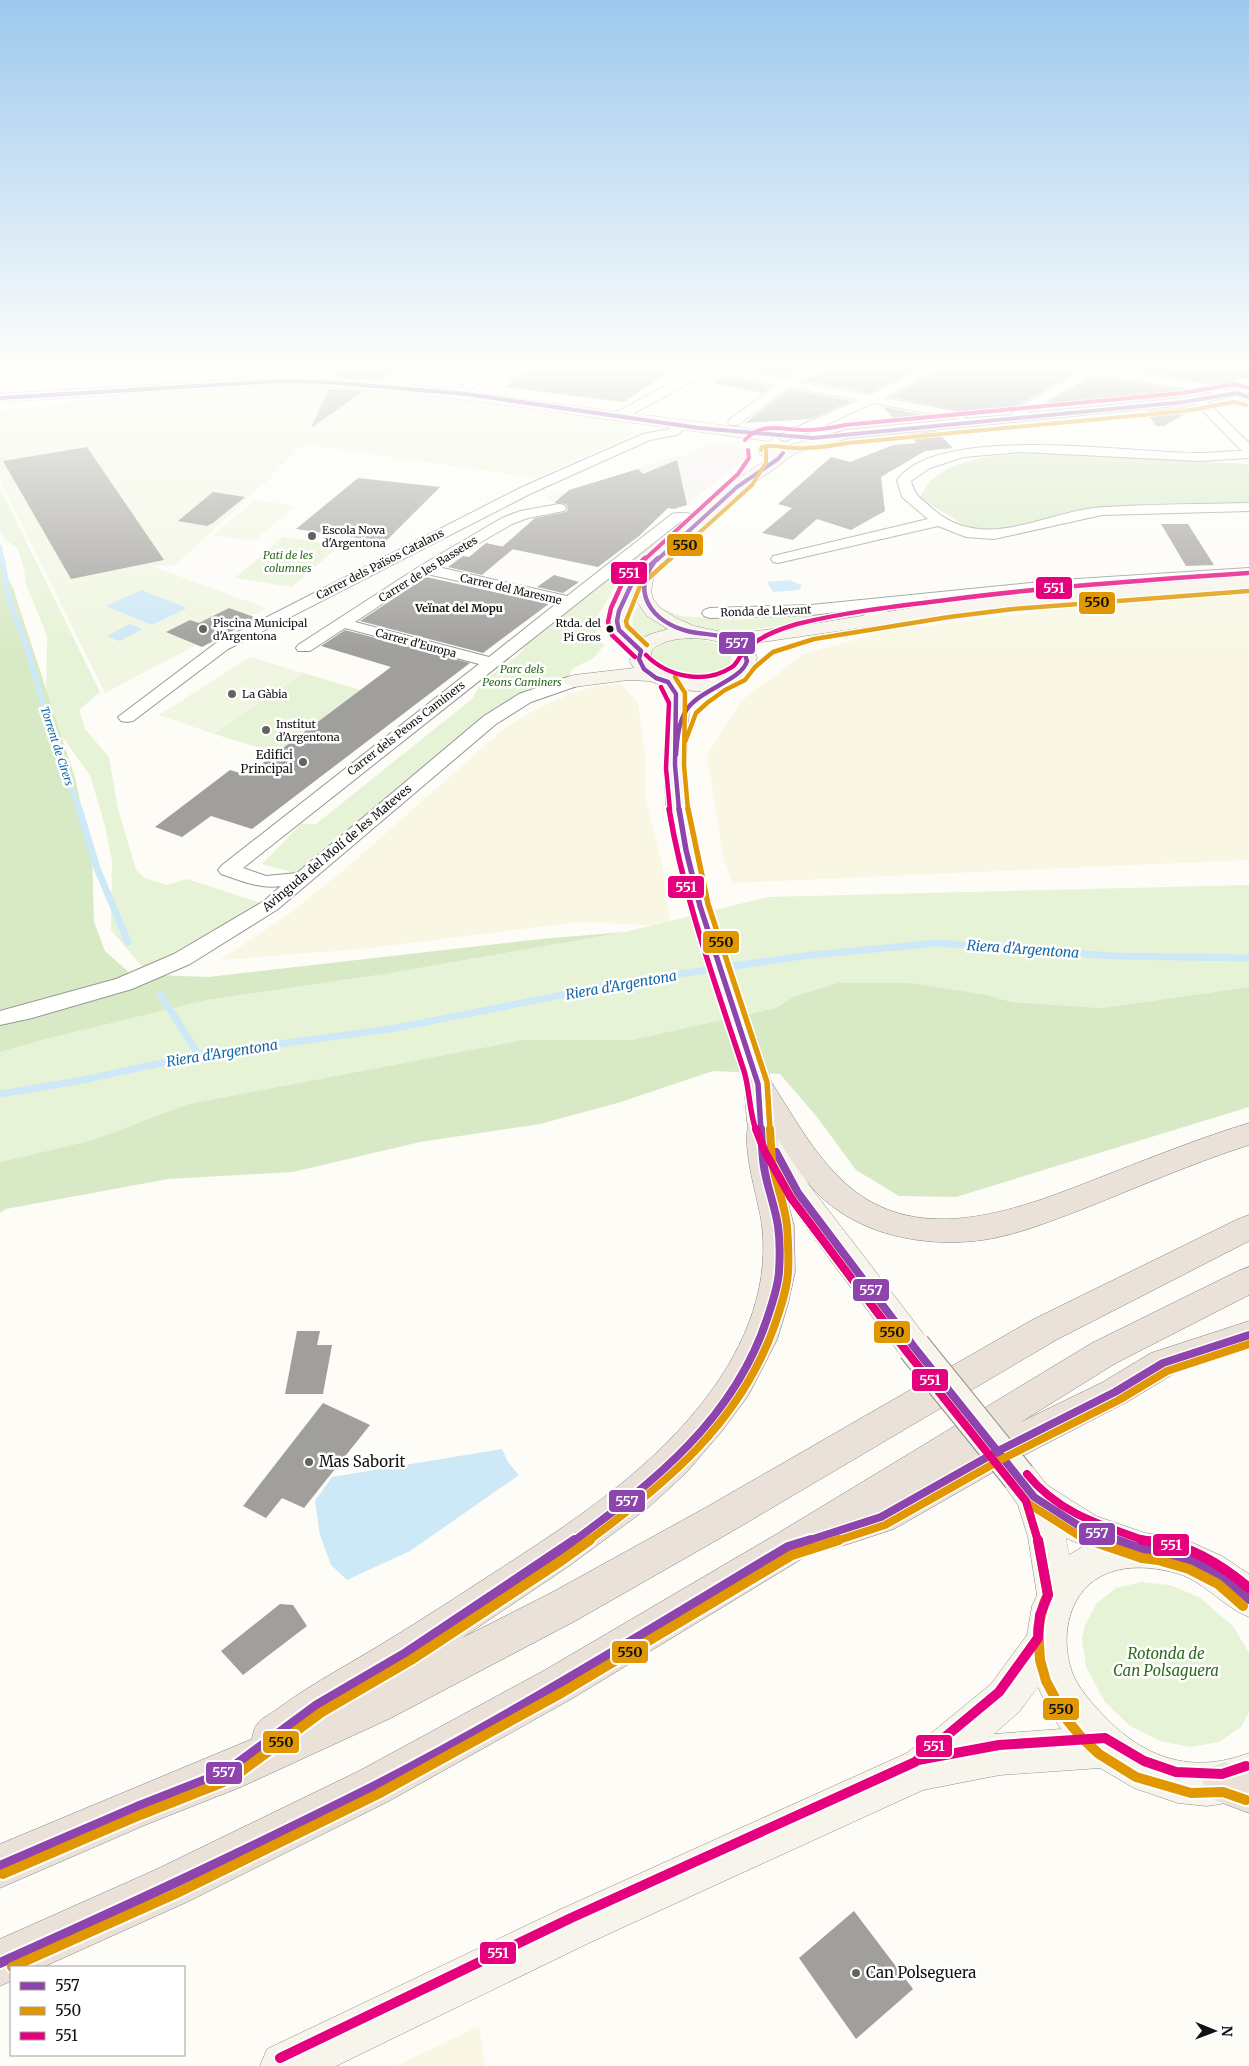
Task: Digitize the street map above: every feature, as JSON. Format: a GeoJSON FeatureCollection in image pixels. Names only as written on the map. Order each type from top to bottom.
{"type":"FeatureCollection","features":[{"type":"Feature","properties":{"kind":"highway"},"geometry":{"type":"LineString","coordinates":[[754,1072],[798,1146],[840,1196],[865,1213],[892,1223],[950,1232],[976,1231],[1019,1220],[1249,1134]]}},
{"type":"Feature","properties":{"kind":"highway"},"geometry":{"type":"LineString","coordinates":[[226,1772],[317,1705],[406,1653],[556,1554],[636,1495],[673,1462],[710,1420],[736,1386],[760,1340],[772,1304],[779,1272],[778,1226],[764,1167],[762,1122]]}},
{"type":"Feature","properties":{"kind":"highway"},"geometry":{"type":"LineString","coordinates":[[0,1866],[137,1807],[226,1772],[377,1704],[563,1607],[718,1520],[1044,1330],[1249,1227]]}},
{"type":"Feature","properties":{"kind":"highway"},"geometry":{"type":"LineString","coordinates":[[0,1963],[170,1886],[374,1786],[559,1684],[788,1547],[1104,1353],[1249,1280]]}},
{"type":"Feature","properties":{"kind":"highway"},"geometry":{"type":"LineString","coordinates":[[788,1547],[881,1516],[998,1451],[1115,1392],[1164,1363],[1240,1336],[1249,1335]]}},
{"type":"Feature","properties":{"kind":"street","name":"Carrer dels Països Catalans"},"geometry":{"type":"LineString","coordinates":[[127,717],[222,646],[472,517],[596,460]]}},
{"type":"Feature","properties":{"kind":"street"},"geometry":{"type":"LineString","coordinates":[[745,480],[758,460]]}},
{"type":"Feature","properties":{"kind":"street"},"geometry":{"type":"LineString","coordinates":[[776,460],[745,480],[698,520],[633,581],[617,621],[618,630],[640,654],[642,666],[660,678],[676,694],[677,739],[675,765],[678,803],[686,850],[700,906],[754,1072],[762,1122],[773,1148],[798,1193],[914,1347],[1026,1487],[1084,1529],[1144,1550],[1168,1553],[1192,1560],[1223,1577],[1249,1599]]}},
{"type":"Feature","properties":{"kind":"street"},"geometry":{"type":"LineString","coordinates":[[939,460],[924,465],[904,480],[907,494],[939,520],[966,533],[994,536],[1102,511],[1249,507]]}},
{"type":"Feature","properties":{"kind":"street","name":"Carrer de les Bassetes"},"geometry":{"type":"LineString","coordinates":[[304,648],[426,569],[508,521],[525,514],[559,508]]}},
{"type":"Feature","properties":{"kind":"street","name":"Carrer dels Peons Caminers"},"geometry":{"type":"LineString","coordinates":[[304,878],[265,882],[228,870],[567,601],[677,517],[698,520]]}},
{"type":"Feature","properties":{"kind":"street"},"geometry":{"type":"LineString","coordinates":[[778,559],[939,520]]}},
{"type":"Feature","properties":{"kind":"street"},"geometry":{"type":"LineString","coordinates":[[647,568],[642,593],[647,604],[665,621],[691,632]]}},
{"type":"Feature","properties":{"kind":"street","name":"Carrer del Maresme"},"geometry":{"type":"LineString","coordinates":[[426,569],[567,601]]}},
{"type":"Feature","properties":{"kind":"street","name":"Ronda de Llevant"},"geometry":{"type":"LineString","coordinates":[[710,613],[811,610],[1061,585],[1249,572]]}},
{"type":"Feature","properties":{"kind":"street"},"geometry":{"type":"LineString","coordinates":[[729,640],[812,630],[867,620],[1012,600],[1249,582]]}},
{"type":"Feature","properties":{"kind":"street","name":"Ronda de Llevant"},"geometry":{"type":"LineString","coordinates":[[867,620],[878,610],[910,599]]}},
{"type":"Feature","properties":{"kind":"street","name":"Carrer d'Europa"},"geometry":{"type":"LineString","coordinates":[[342,624],[490,662]]}},
{"type":"Feature","properties":{"kind":"street"},"geometry":{"type":"LineString","coordinates":[[677,739],[688,708],[701,696],[721,682],[740,673],[748,661],[769,644],[812,630]]}},
{"type":"Feature","properties":{"kind":"street"},"geometry":{"type":"LineString","coordinates":[[574,681],[640,654],[649,643],[661,637],[691,632],[712,634],[729,640],[743,649],[748,661]]}},
{"type":"Feature","properties":{"kind":"street"},"geometry":{"type":"LineString","coordinates":[[574,681],[628,674],[660,678],[691,685],[721,682]]}},
{"type":"Feature","properties":{"kind":"street","name":"Avinguda del Molí de les Mateves"},"geometry":{"type":"LineString","coordinates":[[0,1018],[24,1013],[124,984],[182,958],[272,906],[490,720],[525,698],[574,681]]}},
{"type":"Feature","properties":{"kind":"street"},"geometry":{"type":"LineString","coordinates":[[1026,1487],[1047,1537],[1057,1596]]}},
{"type":"Feature","properties":{"kind":"street"},"geometry":{"type":"LineString","coordinates":[[1144,1550],[1107,1554],[1077,1570],[1066,1582],[1057,1596],[1049,1617],[1047,1641],[1054,1678],[1063,1696],[1088,1732],[1124,1761],[1157,1776],[1192,1784],[1241,1783]]}},
{"type":"Feature","properties":{"kind":"street"},"geometry":{"type":"LineString","coordinates":[[920,1769],[1005,1698],[1047,1641]]}},
{"type":"Feature","properties":{"kind":"street"},"geometry":{"type":"LineString","coordinates":[[284,2066],[575,1926],[920,1769],[1000,1754],[1105,1747]]}},
{"type":"Feature","properties":{"kind":"shaded area"},"geometry":{"type":"Polygon","coordinates":[[[663,460],[743,460],[687,505],[674,509],[664,507],[653,522],[633,541],[545,524],[560,512],[560,504],[546,498],[663,460]]]}},
{"type":"Feature","properties":{"kind":"shaded area"},"geometry":{"type":"Polygon","coordinates":[[[1249,595],[1249,860],[732,883],[723,856],[707,755],[742,700],[804,654],[886,631],[1107,603],[1249,595]]]}},
{"type":"Feature","properties":{"kind":"shaded area"},"geometry":{"type":"Polygon","coordinates":[[[621,684],[638,703],[645,757],[645,794],[662,863],[670,926],[578,922],[362,949],[220,960],[290,913],[345,869],[505,728],[538,708],[570,694],[599,685],[621,684]]]}},
{"type":"Feature","properties":{"kind":"shaded area"},"geometry":{"type":"Polygon","coordinates":[[[479,2026],[485,2066],[396,2066],[479,2026]]]}},
{"type":"Feature","properties":{"kind":"green space"},"geometry":{"type":"Polygon","coordinates":[[[0,460],[287,460],[174,566],[149,565],[266,608],[251,616],[257,618],[202,647],[196,645],[105,693],[0,481],[0,460]]]}},
{"type":"Feature","properties":{"kind":"green space"},"geometry":{"type":"Polygon","coordinates":[[[416,460],[575,460],[537,478],[416,460]]]}},
{"type":"Feature","properties":{"kind":"green space"},"geometry":{"type":"Polygon","coordinates":[[[971,460],[1180,460],[1247,464],[1249,466],[1249,505],[1100,508],[994,535],[976,532],[920,498],[928,484],[941,473],[955,465],[971,460]]]}},
{"type":"Feature","properties":{"kind":"green space"},"geometry":{"type":"Polygon","coordinates":[[[0,488],[100,692],[79,710],[85,729],[109,757],[118,809],[136,870],[145,878],[167,885],[187,879],[267,905],[146,971],[111,930],[112,861],[105,826],[90,775],[46,714],[47,636],[26,584],[18,549],[5,539],[0,532],[0,488]]]}},
{"type":"Feature","properties":{"kind":"green space"},"geometry":{"type":"Polygon","coordinates":[[[255,500],[295,506],[254,541],[213,535],[255,500]]]}},
{"type":"Feature","properties":{"kind":"green space","name":"Pati de les columnes"},"geometry":{"type":"Polygon","coordinates":[[[283,537],[340,545],[292,587],[235,578],[283,537]]]}},
{"type":"Feature","properties":{"kind":"green space","name":"Parc dels Peons Caminers"},"geometry":{"type":"Polygon","coordinates":[[[653,544],[660,545],[621,577],[599,614],[596,636],[604,645],[595,657],[572,669],[568,681],[520,697],[299,874],[262,864],[301,824],[316,824],[472,699],[482,682],[518,655],[526,645],[653,544]]]}},
{"type":"Feature","properties":{"kind":"green space"},"geometry":{"type":"Polygon","coordinates":[[[0,561],[13,588],[75,778],[92,854],[94,922],[105,951],[131,974],[208,977],[541,939],[625,932],[385,974],[207,1000],[0,1052],[0,561]]]}},
{"type":"Feature","properties":{"kind":"green space"},"geometry":{"type":"Polygon","coordinates":[[[641,605],[677,630],[657,631],[645,640],[634,634],[633,614],[641,605]]]}},
{"type":"Feature","properties":{"kind":"green space"},"geometry":{"type":"Polygon","coordinates":[[[656,606],[681,616],[734,620],[876,608],[863,616],[729,632],[673,621],[656,606]]]}},
{"type":"Feature","properties":{"kind":"green space"},"geometry":{"type":"Polygon","coordinates":[[[688,638],[709,641],[725,647],[732,657],[730,664],[716,674],[692,678],[676,675],[654,664],[651,656],[655,649],[667,642],[688,638]]]}},
{"type":"Feature","properties":{"kind":"green space","name":"La Gàbia"},"geometry":{"type":"Polygon","coordinates":[[[250,657],[303,673],[214,734],[159,715],[250,657]]]}},
{"type":"Feature","properties":{"kind":"green space"},"geometry":{"type":"Polygon","coordinates":[[[303,673],[361,690],[277,753],[214,734],[303,673]]]}},
{"type":"Feature","properties":{"kind":"green space"},"geometry":{"type":"Polygon","coordinates":[[[1249,885],[1249,987],[1102,1008],[1012,1002],[987,995],[793,997],[776,1008],[631,1040],[523,1040],[188,1104],[93,1140],[0,1162],[0,1052],[207,1000],[385,974],[625,932],[768,897],[1249,885]]]}},
{"type":"Feature","properties":{"kind":"green space"},"geometry":{"type":"Polygon","coordinates":[[[838,983],[909,983],[987,995],[1012,1002],[1102,1008],[1249,987],[1249,1107],[956,1197],[899,1196],[856,1170],[817,1117],[780,1074],[713,1071],[621,1102],[540,1124],[420,1142],[293,1172],[168,1179],[6,1209],[0,1213],[0,1162],[93,1140],[188,1104],[523,1040],[631,1040],[776,1008],[793,997],[838,983]]]}},
{"type":"Feature","properties":{"kind":"green space","name":"Rotonda de Can Polsaguera"},"geometry":{"type":"Polygon","coordinates":[[[1141,1582],[1170,1585],[1199,1597],[1233,1626],[1249,1653],[1249,1712],[1241,1727],[1219,1742],[1190,1747],[1160,1741],[1130,1726],[1105,1702],[1086,1667],[1082,1639],[1085,1625],[1097,1603],[1116,1588],[1141,1582]]]}},
{"type":"Feature","properties":{"kind":"water"},"geometry":{"type":"Polygon","coordinates":[[[789,580],[802,585],[799,590],[773,592],[767,582],[789,580]]]}},
{"type":"Feature","properties":{"kind":"water"},"geometry":{"type":"Polygon","coordinates":[[[142,590],[187,608],[152,625],[106,606],[142,590]]]}},
{"type":"Feature","properties":{"kind":"water"},"geometry":{"type":"Polygon","coordinates":[[[130,624],[143,629],[119,641],[107,636],[130,624]]]}},
{"type":"Feature","properties":{"kind":"water"},"geometry":{"type":"Polygon","coordinates":[[[502,1449],[508,1462],[519,1475],[410,1551],[347,1580],[331,1565],[320,1535],[315,1501],[332,1477],[502,1449]]]}},
{"type":"Feature","properties":{"kind":"building"},"geometry":{"type":"Polygon","coordinates":[[[96,460],[164,560],[71,579],[3,461],[96,460]]]}},
{"type":"Feature","properties":{"kind":"building"},"geometry":{"type":"Polygon","coordinates":[[[677,460],[687,505],[674,509],[668,508],[639,536],[598,567],[502,547],[535,518],[566,512],[568,509],[566,504],[554,503],[569,490],[638,469],[643,474],[677,460]]]}},
{"type":"Feature","properties":{"kind":"building"},"geometry":{"type":"Polygon","coordinates":[[[827,460],[850,462],[909,460],[881,477],[885,511],[851,530],[817,519],[793,540],[762,533],[792,508],[778,504],[827,460]]]}},
{"type":"Feature","properties":{"kind":"building"},"geometry":{"type":"Polygon","coordinates":[[[358,478],[440,487],[385,542],[296,529],[358,478]]]}},
{"type":"Feature","properties":{"kind":"building"},"geometry":{"type":"Polygon","coordinates":[[[213,492],[245,497],[207,526],[178,521],[213,492]]]}},
{"type":"Feature","properties":{"kind":"building"},"geometry":{"type":"Polygon","coordinates":[[[1161,524],[1188,524],[1214,565],[1186,566],[1161,524]]]}},
{"type":"Feature","properties":{"kind":"building"},"geometry":{"type":"Polygon","coordinates":[[[486,543],[513,549],[482,575],[448,567],[463,556],[469,557],[486,543]]]}},
{"type":"Feature","properties":{"kind":"building"},"geometry":{"type":"Polygon","coordinates":[[[554,575],[579,582],[563,593],[537,587],[554,575]]]}},
{"type":"Feature","properties":{"kind":"building"},"geometry":{"type":"Polygon","coordinates":[[[426,577],[550,603],[483,653],[360,621],[426,577]]]}},
{"type":"Feature","properties":{"kind":"building","name":"Piscina Municipal d'Argentona"},"geometry":{"type":"Polygon","coordinates":[[[229,608],[257,618],[202,647],[166,632],[190,620],[199,623],[229,608]]]}},
{"type":"Feature","properties":{"kind":"building","name":"Edifici Principal"},"geometry":{"type":"Polygon","coordinates":[[[345,630],[470,663],[252,829],[211,816],[182,837],[155,827],[230,770],[247,775],[391,667],[321,646],[345,630]]]}},
{"type":"Feature","properties":{"kind":"building"},"geometry":{"type":"Polygon","coordinates":[[[297,1331],[320,1331],[317,1345],[332,1345],[323,1394],[285,1394],[297,1331]]]}},
{"type":"Feature","properties":{"kind":"building","name":"Mas Saborit"},"geometry":{"type":"Polygon","coordinates":[[[323,1403],[370,1425],[304,1508],[282,1498],[266,1518],[243,1506],[323,1403]]]}},
{"type":"Feature","properties":{"kind":"building"},"geometry":{"type":"Polygon","coordinates":[[[280,1604],[293,1605],[307,1626],[243,1675],[221,1651],[280,1604]]]}},
{"type":"Feature","properties":{"kind":"building","name":"Can Polseguera"},"geometry":{"type":"Polygon","coordinates":[[[854,1911],[913,1989],[856,2039],[799,1958],[854,1911]]]}},
{"type":"Feature","properties":{"kind":"waterway","name":"Torrent de Cirers"},"geometry":{"type":"LineString","coordinates":[[0,547],[2,560]]}},
{"type":"Feature","properties":{"kind":"waterway","name":"Torrent de Cirers"},"geometry":{"type":"LineString","coordinates":[[2,558],[9,600],[26,645],[57,752],[80,810]]}},
{"type":"Feature","properties":{"kind":"waterway","name":"Torrent de Cirers"},"geometry":{"type":"LineString","coordinates":[[79,809],[97,868],[128,942]]}},
{"type":"Feature","properties":{"kind":"waterway","name":"Riera d'Argentona"},"geometry":{"type":"LineString","coordinates":[[199,1055],[396,1028],[633,981],[802,956],[938,943],[1112,956],[1249,958]]}},
{"type":"Feature","properties":{"kind":"waterway","name":"Torrent de Cirers"},"geometry":{"type":"LineString","coordinates":[[160,994],[199,1055]]}},
{"type":"Feature","properties":{"kind":"waterway","name":"Riera d'Argentona"},"geometry":{"type":"LineString","coordinates":[[0,1094],[78,1081],[199,1055]]}},
{"type":"Feature","properties":{"kind":"transit line","name":"551"},"geometry":{"type":"LineString","coordinates":[[635,657],[612,635],[608,622],[611,608],[625,577],[738,474],[747,460]]}},
{"type":"Feature","properties":{"kind":"transit line","name":"550"},"geometry":{"type":"LineString","coordinates":[[647,645],[627,626],[626,621],[640,586],[752,485],[766,460]]}},
{"type":"Feature","properties":{"kind":"transit line","name":"557"},"geometry":{"type":"LineString","coordinates":[[0,1866],[137,1807],[226,1772],[317,1705],[406,1653],[556,1554],[636,1495],[673,1462],[710,1420],[736,1386],[760,1340],[772,1304],[779,1272],[778,1226],[764,1167],[758,1084],[700,906],[686,850],[678,803],[675,765],[676,694],[668,682],[656,678],[644,669],[639,659],[641,651],[619,630],[617,621],[619,611],[633,581],[737,487],[776,460]]}},
{"type":"Feature","properties":{"kind":"transit line","name":"557"},"geometry":{"type":"LineString","coordinates":[[655,561],[643,582],[644,593],[648,603],[655,612],[675,627],[686,631],[733,640],[740,645],[747,661],[746,666],[737,675],[708,691],[688,708],[681,724],[676,755]]}},
{"type":"Feature","properties":{"kind":"transit line","name":"551"},"geometry":{"type":"LineString","coordinates":[[646,655],[654,663],[675,674],[698,677],[710,676],[734,666],[746,650],[765,636],[788,627],[812,621],[866,611],[974,596],[1084,585],[1248,573]]}},
{"type":"Feature","properties":{"kind":"transit line","name":"550"},"geometry":{"type":"LineString","coordinates":[[685,742],[696,713],[707,703],[725,690],[745,680],[755,667],[773,652],[814,639],[949,617],[1013,609],[1249,591]]}},
{"type":"Feature","properties":{"kind":"transit line","name":"550"},"geometry":{"type":"LineString","coordinates":[[3,1874],[140,1815],[231,1779],[322,1712],[411,1660],[561,1561],[641,1502],[680,1468],[717,1426],[744,1390],[768,1343],[781,1306],[788,1273],[787,1225],[773,1166],[767,1082],[708,904],[695,848],[687,802],[684,765],[685,693],[675,677]]}},
{"type":"Feature","properties":{"kind":"transit line","name":"551"},"geometry":{"type":"LineString","coordinates":[[280,2058],[571,1918],[915,1762],[999,1692],[1038,1638],[1040,1615],[1048,1595],[1038,1539],[1026,1501],[907,1352],[791,1198],[765,1152],[754,1125],[749,1086],[694,919],[675,844],[666,768],[669,703],[661,687]]}},
{"type":"Feature","properties":{"kind":"transit line","name":"557"},"geometry":{"type":"LineString","coordinates":[[776,1152],[798,1193],[914,1347],[1034,1497],[1084,1529],[1144,1550],[1160,1551],[1192,1561],[1223,1577],[1249,1599]]}},
{"type":"Feature","properties":{"kind":"transit line","name":"550"},"geometry":{"type":"LineString","coordinates":[[768,1156],[791,1198],[907,1352],[1026,1501],[1038,1539],[1048,1595],[1044,1603],[1038,1628],[1040,1660],[1046,1681],[1067,1720],[1099,1754],[1136,1777],[1191,1793],[1223,1792],[1246,1800]]}},
{"type":"Feature","properties":{"kind":"transit line","name":"557"},"geometry":{"type":"LineString","coordinates":[[0,1963],[171,1886],[374,1786],[559,1684],[788,1547],[881,1517],[998,1451],[1115,1392],[1163,1363],[1249,1335]]}},
{"type":"Feature","properties":{"kind":"transit line","name":"550"},"geometry":{"type":"LineString","coordinates":[[14,1966],[175,1894],[378,1794],[563,1692],[792,1555],[885,1525],[1002,1459],[1119,1400],[1167,1371],[1249,1344]]}},
{"type":"Feature","properties":{"kind":"transit line","name":"551"},"geometry":{"type":"LineString","coordinates":[[1027,1474],[1040,1490],[1088,1521],[1146,1541],[1162,1542],[1195,1553],[1228,1570],[1249,1588]]}},
{"type":"Feature","properties":{"kind":"transit line","name":"550"},"geometry":{"type":"LineString","coordinates":[[1029,1504],[1081,1537],[1142,1558],[1158,1560],[1189,1569],[1218,1584],[1243,1606]]}},
{"type":"Feature","properties":{"kind":"transit line","name":"551"},"geometry":{"type":"LineString","coordinates":[[918,1760],[999,1745],[1105,1738],[1144,1761],[1176,1772],[1222,1774],[1246,1766]]}},
{"type":"Feature","properties":{"kind":"place","name":"Escola Nova d'Argentona"},"geometry":{"type":"Point","coordinates":[312,536]}},
{"type":"Feature","properties":{"kind":"place","name":"Piscina Municipal d'Argentona"},"geometry":{"type":"Point","coordinates":[203,629]}},
{"type":"Feature","properties":{"kind":"place","name":"Rtda. del Pi Gros"},"geometry":{"type":"Point","coordinates":[610,629]}},
{"type":"Feature","properties":{"kind":"place","name":"La Gàbia"},"geometry":{"type":"Point","coordinates":[232,694]}},
{"type":"Feature","properties":{"kind":"place","name":"Institut d'Argentona"},"geometry":{"type":"Point","coordinates":[266,730]}},
{"type":"Feature","properties":{"kind":"place","name":"Edifici Principal"},"geometry":{"type":"Point","coordinates":[303,762]}},
{"type":"Feature","properties":{"kind":"place","name":"Mas Saborit"},"geometry":{"type":"Point","coordinates":[309,1462]}},
{"type":"Feature","properties":{"kind":"place","name":"Can Polseguera"},"geometry":{"type":"Point","coordinates":[856,1973]}},
{"type":"Feature","properties":{"kind":"district","name":"Veïnat del Mopu"},"geometry":{"type":"Point","coordinates":[459,608]}}]}
